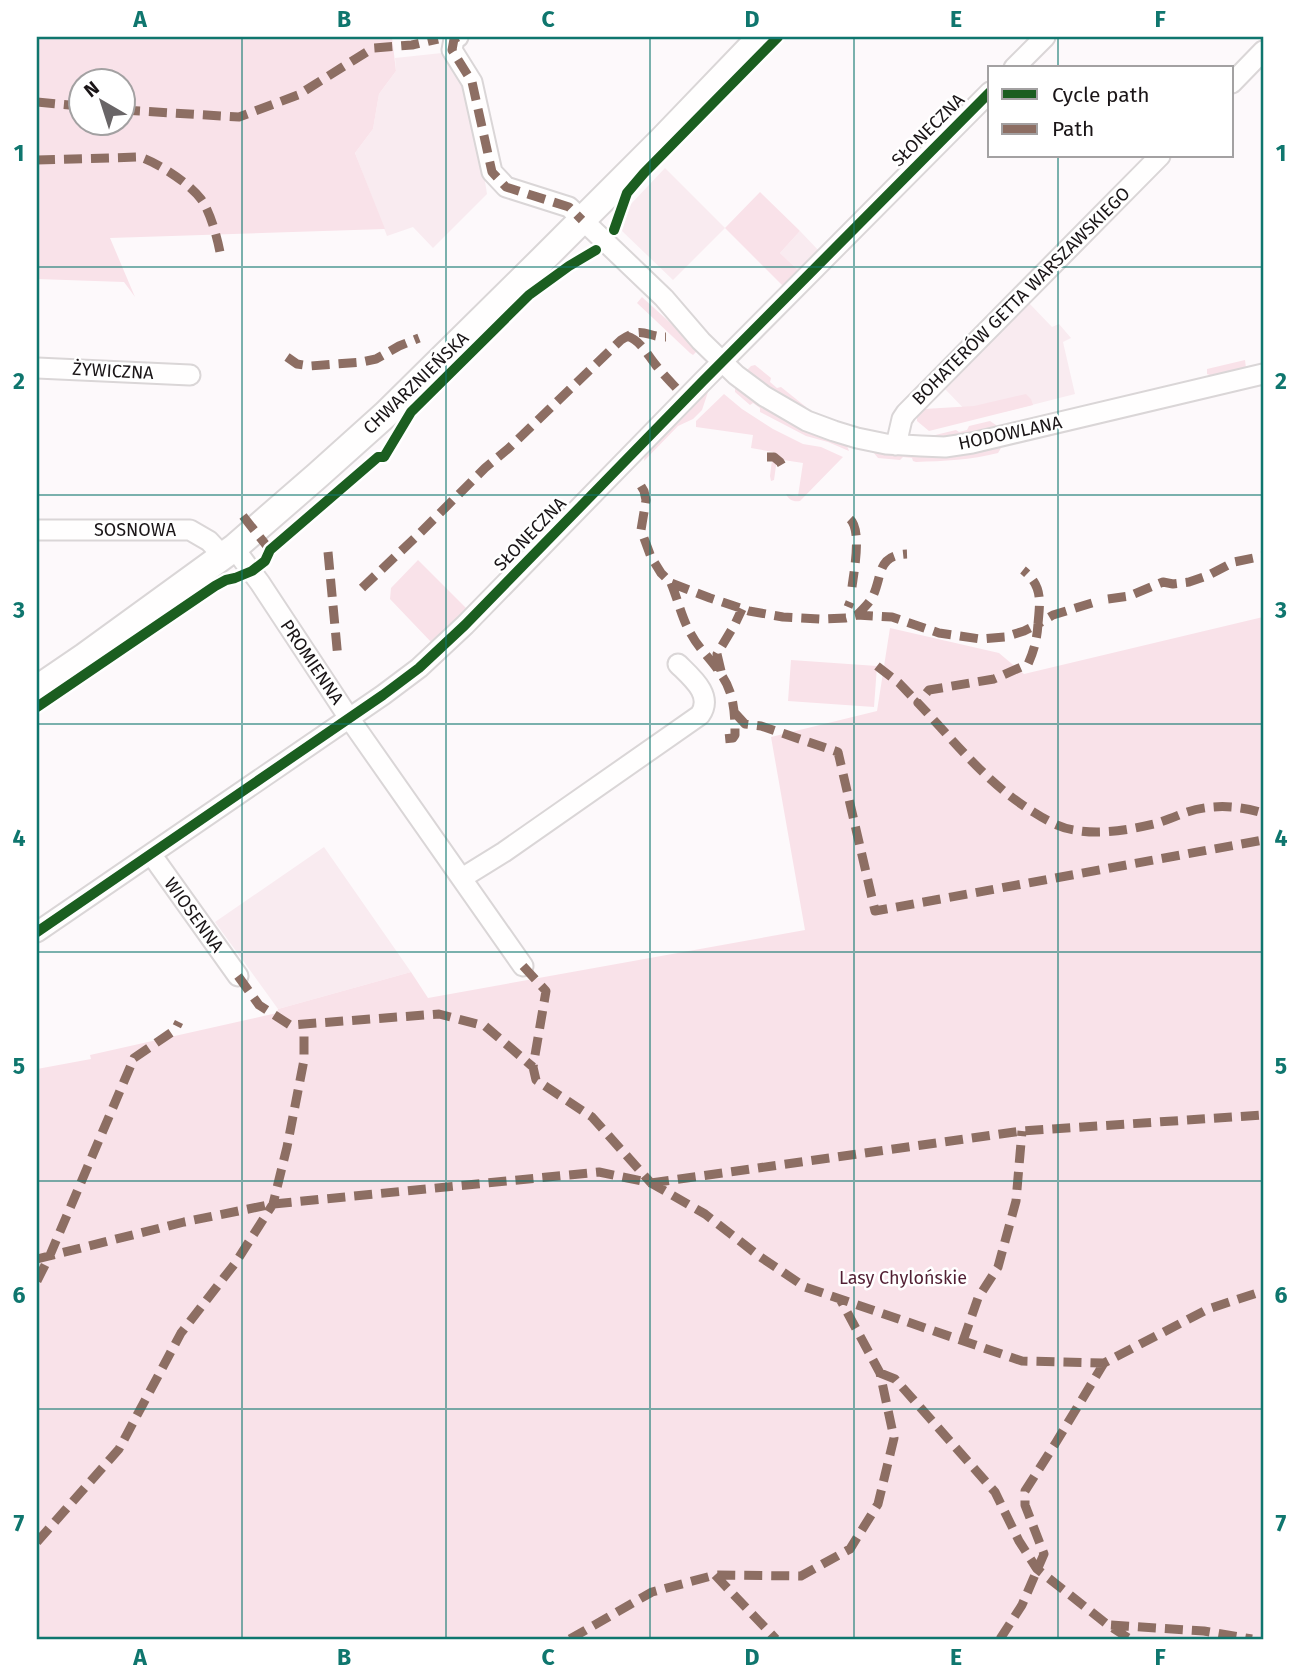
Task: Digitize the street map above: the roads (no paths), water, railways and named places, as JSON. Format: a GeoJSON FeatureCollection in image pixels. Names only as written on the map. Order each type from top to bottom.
{"type":"FeatureCollection","features":[{"type":"Feature","properties":{"kind":"main road","name":"CHWARZNIEŃSKA"},"geometry":{"type":"LineString","coordinates":[[37,689],[229,552],[386,414],[671,131],[761,37]]}},
{"type":"Feature","properties":{"kind":"street","name":"HODOWLANA"},"geometry":{"type":"LineString","coordinates":[[458,37],[454,39],[452,50],[472,82],[492,172],[506,187],[569,207],[664,298],[701,341],[736,375],[764,396],[807,421],[857,438],[897,445],[945,447],[983,441],[1263,374]]}},
{"type":"Feature","properties":{"kind":"street"},"geometry":{"type":"LineString","coordinates":[[1016,66],[1045,37]]}},
{"type":"Feature","properties":{"kind":"street"},"geometry":{"type":"LineString","coordinates":[[1234,81],[1263,51]]}},
{"type":"Feature","properties":{"kind":"street","name":"SŁONECZNA"},"geometry":{"type":"LineString","coordinates":[[37,932],[349,718],[419,668],[451,640],[988,94]]}},
{"type":"Feature","properties":{"kind":"street","name":"BOHATERÓW GETTA WARSZAWSKIEGO"},"geometry":{"type":"LineString","coordinates":[[897,445],[902,419],[906,413],[1158,158]]}},
{"type":"Feature","properties":{"kind":"street","name":"ŻYWICZNA"},"geometry":{"type":"LineString","coordinates":[[37,368],[190,375]]}},
{"type":"Feature","properties":{"kind":"street","name":"SOSNOWA"},"geometry":{"type":"LineString","coordinates":[[37,530],[190,530],[229,552]]}},
{"type":"Feature","properties":{"kind":"street","name":"PROMIENNA"},"geometry":{"type":"LineString","coordinates":[[229,552],[256,577],[349,718],[523,966]]}},
{"type":"Feature","properties":{"kind":"street"},"geometry":{"type":"LineString","coordinates":[[462,878],[700,715],[704,709],[704,695],[678,664]]}},
{"type":"Feature","properties":{"kind":"street","name":"WIOSENNA"},"geometry":{"type":"LineString","coordinates":[[151,854],[238,976]]}},
{"type":"Feature","properties":{"kind":"park label","name":"Lasy Chylońskie"},"geometry":{"type":"Point","coordinates":[903,1278]}}]}
